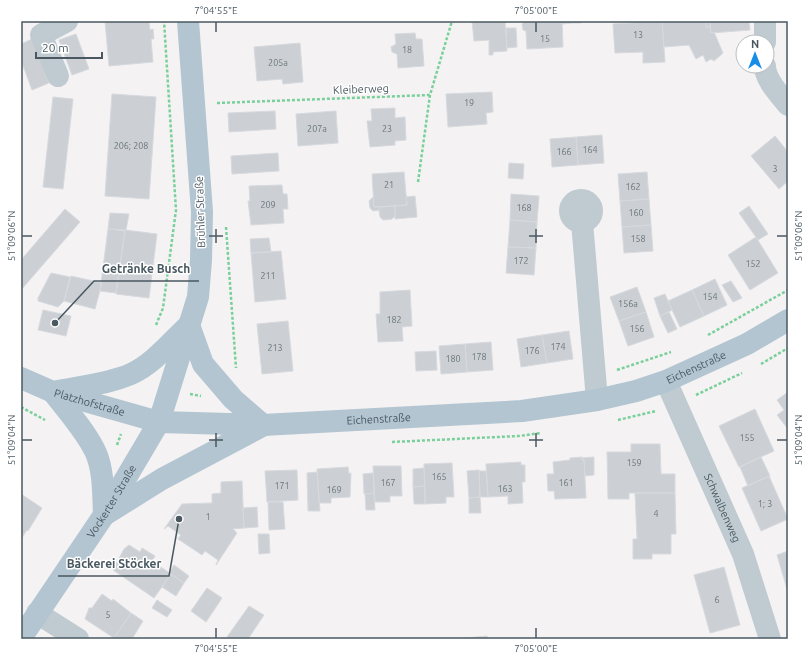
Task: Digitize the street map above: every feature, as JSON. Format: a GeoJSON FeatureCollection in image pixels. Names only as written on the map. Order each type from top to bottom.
{"type":"FeatureCollection","features":[{"type":"Feature","properties":{"kind":"main road","name":"Brühler Straße"},"geometry":{"type":"LineString","coordinates":[[159,422],[198,297],[201,260],[202,212],[188,21]]}},
{"type":"Feature","properties":{"kind":"main road","name":"Eichenstraße"},"geometry":{"type":"LineString","coordinates":[[159,422],[263,425],[507,412],[597,400],[636,391],[666,381],[747,344],[788,320]]}},
{"type":"Feature","properties":{"kind":"main road"},"geometry":{"type":"LineString","coordinates":[[189,324],[203,364],[234,399],[263,425],[162,479],[104,515],[102,478],[96,454],[83,432],[53,392],[110,381],[131,374],[152,360],[189,324]]}},
{"type":"Feature","properties":{"kind":"main road","name":"Platzhofstraße"},"geometry":{"type":"LineString","coordinates":[[21,378],[53,392],[159,422]]}},
{"type":"Feature","properties":{"kind":"main road","name":"Vockerter Straße"},"geometry":{"type":"LineString","coordinates":[[21,638],[104,515],[159,422]]}},
{"type":"Feature","properties":{"kind":"street"},"geometry":{"type":"LineString","coordinates":[[58,76],[41,35],[67,21]]}},
{"type":"Feature","properties":{"kind":"street"},"geometry":{"type":"LineString","coordinates":[[765,21],[765,34]]}},
{"type":"Feature","properties":{"kind":"street"},"geometry":{"type":"LineString","coordinates":[[767,74],[775,90],[788,105]]}},
{"type":"Feature","properties":{"kind":"street"},"geometry":{"type":"LineString","coordinates":[[582,222],[597,400]]}},
{"type":"Feature","properties":{"kind":"street","name":"Schwalbenweg"},"geometry":{"type":"LineString","coordinates":[[666,381],[743,554],[770,639]]}},
{"type":"Feature","properties":{"kind":"street"},"geometry":{"type":"LineString","coordinates":[[37,613],[78,639]]}},
{"type":"Feature","properties":{"kind":"path"},"geometry":{"type":"LineString","coordinates":[[156,326],[163,308],[176,210],[164,21]]}},
{"type":"Feature","properties":{"kind":"path"},"geometry":{"type":"LineString","coordinates":[[418,182],[430,95],[452,21]]}},
{"type":"Feature","properties":{"kind":"path","name":"Kleiberweg"},"geometry":{"type":"LineString","coordinates":[[217,111],[216,103],[430,95]]}},
{"type":"Feature","properties":{"kind":"path"},"geometry":{"type":"LineString","coordinates":[[225,220],[237,376]]}},
{"type":"Feature","properties":{"kind":"path"},"geometry":{"type":"LineString","coordinates":[[702,339],[788,290]]}},
{"type":"Feature","properties":{"kind":"path"},"geometry":{"type":"LineString","coordinates":[[595,378],[674,351]]}},
{"type":"Feature","properties":{"kind":"building"},"geometry":{"type":"Polygon","coordinates":[[[105,21],[149,21],[150,30],[153,29],[154,39],[151,39],[153,62],[109,66],[105,21]]]}},
{"type":"Feature","properties":{"kind":"building"},"geometry":{"type":"Polygon","coordinates":[[[472,21],[505,21],[507,51],[493,52],[493,55],[489,55],[489,40],[474,41],[472,21]]]}},
{"type":"Feature","properties":{"kind":"building"},"geometry":{"type":"Polygon","coordinates":[[[525,21],[562,21],[563,47],[527,49],[526,31],[523,30],[522,24],[525,21]]]}},
{"type":"Feature","properties":{"kind":"building"},"geometry":{"type":"Polygon","coordinates":[[[562,21],[571,21],[572,23],[562,24],[562,21]]]}},
{"type":"Feature","properties":{"kind":"building"},"geometry":{"type":"Polygon","coordinates":[[[571,21],[581,21],[581,23],[572,23],[571,21]]]}},
{"type":"Feature","properties":{"kind":"building"},"geometry":{"type":"Polygon","coordinates":[[[662,21],[665,62],[643,63],[643,52],[615,53],[613,24],[662,21]]]}},
{"type":"Feature","properties":{"kind":"building"},"geometry":{"type":"Polygon","coordinates":[[[662,21],[705,21],[706,27],[710,27],[711,33],[714,32],[723,53],[714,61],[711,59],[706,62],[703,55],[696,59],[689,45],[664,47],[662,21]]]}},
{"type":"Feature","properties":{"kind":"building"},"geometry":{"type":"Polygon","coordinates":[[[705,21],[710,21],[710,27],[706,27],[705,21]]]}},
{"type":"Feature","properties":{"kind":"building"},"geometry":{"type":"Polygon","coordinates":[[[710,21],[749,21],[750,30],[711,33],[710,21]]]}},
{"type":"Feature","properties":{"kind":"building"},"geometry":{"type":"Polygon","coordinates":[[[506,28],[516,28],[517,47],[507,48],[506,28]]]}},
{"type":"Feature","properties":{"kind":"building"},"geometry":{"type":"Polygon","coordinates":[[[415,33],[416,39],[422,39],[424,66],[398,68],[397,54],[392,52],[391,47],[396,44],[395,34],[415,33]]]}},
{"type":"Feature","properties":{"kind":"building"},"geometry":{"type":"Polygon","coordinates":[[[76,34],[89,69],[72,75],[59,40],[76,34]]]}},
{"type":"Feature","properties":{"kind":"building"},"geometry":{"type":"Polygon","coordinates":[[[32,39],[49,83],[32,90],[21,60],[21,44],[32,39]]]}},
{"type":"Feature","properties":{"kind":"building"},"geometry":{"type":"Polygon","coordinates":[[[300,43],[303,82],[283,84],[282,79],[257,81],[254,47],[300,43]]]}},
{"type":"Feature","properties":{"kind":"building"},"geometry":{"type":"Polygon","coordinates":[[[492,92],[493,112],[486,113],[487,124],[448,127],[446,94],[492,92]]]}},
{"type":"Feature","properties":{"kind":"building"},"geometry":{"type":"Polygon","coordinates":[[[112,94],[156,97],[149,199],[105,196],[112,94]]]}},
{"type":"Feature","properties":{"kind":"building"},"geometry":{"type":"Polygon","coordinates":[[[53,97],[73,99],[63,189],[43,187],[53,97]]]}},
{"type":"Feature","properties":{"kind":"building"},"geometry":{"type":"Polygon","coordinates":[[[395,108],[395,118],[405,117],[406,140],[395,141],[395,145],[370,147],[367,121],[372,121],[371,109],[395,108]]]}},
{"type":"Feature","properties":{"kind":"building"},"geometry":{"type":"Polygon","coordinates":[[[275,111],[276,129],[229,132],[228,113],[275,111]]]}},
{"type":"Feature","properties":{"kind":"building"},"geometry":{"type":"Polygon","coordinates":[[[336,111],[338,143],[298,146],[296,114],[336,111]]]}},
{"type":"Feature","properties":{"kind":"building"},"geometry":{"type":"Polygon","coordinates":[[[602,135],[604,163],[578,165],[576,137],[602,135]]]}},
{"type":"Feature","properties":{"kind":"building"},"geometry":{"type":"Polygon","coordinates":[[[775,136],[788,152],[788,181],[779,189],[751,156],[775,136]]]}},
{"type":"Feature","properties":{"kind":"building"},"geometry":{"type":"Polygon","coordinates":[[[576,137],[578,165],[552,167],[550,139],[576,137]]]}},
{"type":"Feature","properties":{"kind":"building"},"geometry":{"type":"Polygon","coordinates":[[[278,153],[279,171],[232,174],[231,156],[278,153]]]}},
{"type":"Feature","properties":{"kind":"building"},"geometry":{"type":"Polygon","coordinates":[[[509,163],[524,164],[523,179],[508,178],[509,163]]]}},
{"type":"Feature","properties":{"kind":"building"},"geometry":{"type":"Polygon","coordinates":[[[404,172],[407,205],[374,207],[372,174],[404,172]]]}},
{"type":"Feature","properties":{"kind":"building"},"geometry":{"type":"Polygon","coordinates":[[[647,172],[649,199],[620,201],[618,174],[647,172]]]}},
{"type":"Feature","properties":{"kind":"building"},"geometry":{"type":"Polygon","coordinates":[[[282,185],[283,194],[287,194],[288,209],[283,209],[284,223],[251,225],[248,201],[250,201],[249,186],[282,185]]]}},
{"type":"Feature","properties":{"kind":"building"},"geometry":{"type":"Polygon","coordinates":[[[511,194],[539,196],[537,222],[510,220],[511,194]]]}},
{"type":"Feature","properties":{"kind":"building"},"geometry":{"type":"Polygon","coordinates":[[[415,196],[417,217],[395,219],[395,206],[407,205],[406,197],[415,196]]]}},
{"type":"Feature","properties":{"kind":"building"},"geometry":{"type":"Polygon","coordinates":[[[373,197],[374,207],[382,207],[379,210],[373,211],[370,208],[369,201],[373,197]]]}},
{"type":"Feature","properties":{"kind":"building"},"geometry":{"type":"Polygon","coordinates":[[[649,199],[651,225],[622,227],[620,201],[649,199]]]}},
{"type":"Feature","properties":{"kind":"building"},"geometry":{"type":"Polygon","coordinates":[[[395,206],[395,216],[392,219],[383,220],[380,217],[379,210],[382,207],[395,206]]]}},
{"type":"Feature","properties":{"kind":"building"},"geometry":{"type":"Polygon","coordinates":[[[749,206],[768,234],[758,240],[739,213],[749,206]]]}},
{"type":"Feature","properties":{"kind":"building"},"geometry":{"type":"Polygon","coordinates":[[[65,209],[80,222],[21,290],[21,260],[65,209]]]}},
{"type":"Feature","properties":{"kind":"building"},"geometry":{"type":"Polygon","coordinates":[[[110,213],[129,214],[126,230],[108,229],[110,213]]]}},
{"type":"Feature","properties":{"kind":"building"},"geometry":{"type":"Polygon","coordinates":[[[510,220],[537,222],[536,248],[508,247],[510,220]]]}},
{"type":"Feature","properties":{"kind":"building"},"geometry":{"type":"Polygon","coordinates":[[[651,225],[653,251],[624,253],[622,227],[651,225]]]}},
{"type":"Feature","properties":{"kind":"building"},"geometry":{"type":"Polygon","coordinates":[[[108,229],[125,231],[116,293],[100,291],[108,229]]]}},
{"type":"Feature","properties":{"kind":"building"},"geometry":{"type":"Polygon","coordinates":[[[125,230],[157,234],[149,298],[116,294],[125,230]]]}},
{"type":"Feature","properties":{"kind":"building"},"geometry":{"type":"Polygon","coordinates":[[[756,237],[778,273],[750,290],[728,255],[756,237]]]}},
{"type":"Feature","properties":{"kind":"building"},"geometry":{"type":"Polygon","coordinates":[[[269,238],[271,252],[251,253],[250,239],[269,238]]]}},
{"type":"Feature","properties":{"kind":"building"},"geometry":{"type":"Polygon","coordinates":[[[508,247],[536,248],[534,275],[506,273],[508,247]]]}},
{"type":"Feature","properties":{"kind":"building"},"geometry":{"type":"Polygon","coordinates":[[[281,251],[286,299],[255,302],[251,253],[281,251]]]}},
{"type":"Feature","properties":{"kind":"building"},"geometry":{"type":"Polygon","coordinates":[[[51,273],[70,277],[64,301],[58,307],[38,301],[38,298],[51,273]]]}},
{"type":"Feature","properties":{"kind":"building"},"geometry":{"type":"Polygon","coordinates":[[[71,276],[102,283],[95,309],[64,301],[71,276]]]}},
{"type":"Feature","properties":{"kind":"building"},"geometry":{"type":"Polygon","coordinates":[[[715,279],[727,305],[704,316],[692,290],[715,279]]]}},
{"type":"Feature","properties":{"kind":"building"},"geometry":{"type":"Polygon","coordinates":[[[731,281],[742,298],[733,302],[722,285],[731,281]]]}},
{"type":"Feature","properties":{"kind":"building"},"geometry":{"type":"Polygon","coordinates":[[[637,287],[646,312],[619,321],[610,297],[637,287]]]}},
{"type":"Feature","properties":{"kind":"building"},"geometry":{"type":"Polygon","coordinates":[[[410,290],[412,326],[402,327],[403,341],[378,342],[376,314],[380,314],[380,292],[410,290]]]}},
{"type":"Feature","properties":{"kind":"building"},"geometry":{"type":"Polygon","coordinates":[[[692,290],[704,316],[680,327],[668,301],[692,290]]]}},
{"type":"Feature","properties":{"kind":"building"},"geometry":{"type":"Polygon","coordinates":[[[665,294],[672,310],[660,316],[654,298],[665,294]]]}},
{"type":"Feature","properties":{"kind":"building"},"geometry":{"type":"Polygon","coordinates":[[[43,310],[71,316],[66,336],[38,330],[43,310]]]}},
{"type":"Feature","properties":{"kind":"building"},"geometry":{"type":"Polygon","coordinates":[[[646,312],[654,337],[628,346],[619,321],[646,312]]]}},
{"type":"Feature","properties":{"kind":"building"},"geometry":{"type":"Polygon","coordinates":[[[669,312],[677,329],[668,333],[660,316],[669,312]]]}},
{"type":"Feature","properties":{"kind":"building"},"geometry":{"type":"Polygon","coordinates":[[[288,321],[293,371],[262,374],[257,324],[288,321]]]}},
{"type":"Feature","properties":{"kind":"building"},"geometry":{"type":"Polygon","coordinates":[[[569,331],[573,359],[547,363],[542,335],[569,331]]]}},
{"type":"Feature","properties":{"kind":"building"},"geometry":{"type":"Polygon","coordinates":[[[542,335],[547,363],[521,367],[517,339],[542,335]]]}},
{"type":"Feature","properties":{"kind":"building"},"geometry":{"type":"Polygon","coordinates":[[[491,342],[493,370],[467,372],[465,344],[491,342]]]}},
{"type":"Feature","properties":{"kind":"building"},"geometry":{"type":"Polygon","coordinates":[[[465,344],[467,372],[441,374],[439,346],[465,344]]]}},
{"type":"Feature","properties":{"kind":"building"},"geometry":{"type":"Polygon","coordinates":[[[436,351],[437,370],[416,371],[415,352],[436,351]]]}},
{"type":"Feature","properties":{"kind":"building"},"geometry":{"type":"Polygon","coordinates":[[[788,392],[788,429],[777,415],[784,410],[777,400],[788,392]]]}},
{"type":"Feature","properties":{"kind":"building"},"geometry":{"type":"Polygon","coordinates":[[[755,409],[774,451],[739,467],[719,426],[755,409]]]}},
{"type":"Feature","properties":{"kind":"building"},"geometry":{"type":"Polygon","coordinates":[[[631,444],[660,444],[661,474],[675,474],[675,493],[629,493],[629,499],[608,499],[607,452],[631,452],[631,444]]]}},
{"type":"Feature","properties":{"kind":"building"},"geometry":{"type":"Polygon","coordinates":[[[582,457],[582,460],[584,460],[586,498],[555,499],[554,491],[548,491],[547,474],[554,474],[553,462],[582,457]]]}},
{"type":"Feature","properties":{"kind":"building"},"geometry":{"type":"Polygon","coordinates":[[[594,457],[594,475],[585,476],[584,460],[582,460],[582,458],[594,457]]]}},
{"type":"Feature","properties":{"kind":"building"},"geometry":{"type":"Polygon","coordinates":[[[761,457],[770,476],[748,486],[740,467],[761,457]]]}},
{"type":"Feature","properties":{"kind":"building"},"geometry":{"type":"Polygon","coordinates":[[[521,462],[521,465],[525,465],[525,482],[522,482],[523,503],[508,504],[508,496],[488,497],[486,464],[521,462]]]}},
{"type":"Feature","properties":{"kind":"building"},"geometry":{"type":"Polygon","coordinates":[[[452,463],[454,497],[446,497],[446,503],[425,504],[424,464],[452,463]]]}},
{"type":"Feature","properties":{"kind":"building"},"geometry":{"type":"Polygon","coordinates":[[[373,466],[401,466],[402,496],[390,496],[390,502],[375,502],[373,466]]]}},
{"type":"Feature","properties":{"kind":"building"},"geometry":{"type":"Polygon","coordinates":[[[348,467],[349,474],[351,473],[350,497],[331,498],[331,503],[319,503],[317,469],[348,467]]]}},
{"type":"Feature","properties":{"kind":"building"},"geometry":{"type":"Polygon","coordinates":[[[424,468],[425,486],[413,487],[413,469],[424,468]]]}},
{"type":"Feature","properties":{"kind":"building"},"geometry":{"type":"Polygon","coordinates":[[[297,470],[298,500],[267,502],[265,471],[297,470]]]}},
{"type":"Feature","properties":{"kind":"building"},"geometry":{"type":"Polygon","coordinates":[[[479,470],[480,497],[469,498],[467,471],[479,470]]]}},
{"type":"Feature","properties":{"kind":"building"},"geometry":{"type":"Polygon","coordinates":[[[479,471],[486,471],[488,497],[480,497],[479,471]]]}},
{"type":"Feature","properties":{"kind":"building"},"geometry":{"type":"Polygon","coordinates":[[[317,472],[320,511],[308,511],[307,473],[317,472]]]}},
{"type":"Feature","properties":{"kind":"building"},"geometry":{"type":"Polygon","coordinates":[[[373,473],[374,493],[364,494],[363,474],[373,473]]]}},
{"type":"Feature","properties":{"kind":"building"},"geometry":{"type":"Polygon","coordinates":[[[769,476],[788,519],[761,531],[742,488],[769,476]]]}},
{"type":"Feature","properties":{"kind":"building"},"geometry":{"type":"Polygon","coordinates":[[[242,481],[244,528],[233,529],[237,533],[216,565],[218,560],[205,551],[202,555],[178,539],[181,535],[168,526],[164,529],[182,504],[212,503],[212,494],[221,493],[221,482],[242,481]]]}},
{"type":"Feature","properties":{"kind":"building"},"geometry":{"type":"Polygon","coordinates":[[[425,486],[425,504],[414,504],[413,487],[425,486]]]}},
{"type":"Feature","properties":{"kind":"building"},"geometry":{"type":"Polygon","coordinates":[[[374,493],[375,510],[366,510],[365,494],[374,493]]]}},
{"type":"Feature","properties":{"kind":"building"},"geometry":{"type":"Polygon","coordinates":[[[635,493],[675,493],[676,534],[671,534],[671,554],[652,554],[652,559],[633,559],[633,539],[637,539],[635,493]]]}},
{"type":"Feature","properties":{"kind":"building"},"geometry":{"type":"Polygon","coordinates":[[[21,494],[42,508],[28,531],[27,530],[21,539],[21,494]]]}},
{"type":"Feature","properties":{"kind":"building"},"geometry":{"type":"Polygon","coordinates":[[[480,497],[481,513],[469,513],[469,498],[480,497]]]}},
{"type":"Feature","properties":{"kind":"building"},"geometry":{"type":"Polygon","coordinates":[[[268,502],[283,502],[285,529],[269,530],[268,502]]]}},
{"type":"Feature","properties":{"kind":"building"},"geometry":{"type":"Polygon","coordinates":[[[257,507],[258,527],[244,528],[243,508],[257,507]]]}},
{"type":"Feature","properties":{"kind":"building"},"geometry":{"type":"Polygon","coordinates":[[[258,534],[269,534],[270,553],[259,554],[258,534]]]}},
{"type":"Feature","properties":{"kind":"building"},"geometry":{"type":"Polygon","coordinates":[[[129,545],[140,552],[142,548],[155,556],[152,561],[171,574],[154,598],[113,570],[124,549],[129,545]]]}},
{"type":"Feature","properties":{"kind":"building"},"geometry":{"type":"Polygon","coordinates":[[[788,551],[788,589],[787,589],[777,555],[788,551]]]}},
{"type":"Feature","properties":{"kind":"building"},"geometry":{"type":"Polygon","coordinates":[[[174,565],[189,576],[184,583],[169,573],[174,565]]]}},
{"type":"Feature","properties":{"kind":"building"},"geometry":{"type":"Polygon","coordinates":[[[724,567],[740,625],[710,633],[694,575],[724,567]]]}},
{"type":"Feature","properties":{"kind":"building"},"geometry":{"type":"Polygon","coordinates":[[[171,574],[184,583],[176,596],[162,587],[171,574]]]}},
{"type":"Feature","properties":{"kind":"building"},"geometry":{"type":"Polygon","coordinates":[[[207,588],[222,598],[206,622],[191,611],[207,588]]]}},
{"type":"Feature","properties":{"kind":"building"},"geometry":{"type":"Polygon","coordinates":[[[102,594],[112,601],[113,599],[131,613],[114,638],[85,619],[89,608],[92,608],[102,594]]]}},
{"type":"Feature","properties":{"kind":"building"},"geometry":{"type":"Polygon","coordinates":[[[157,600],[172,610],[167,617],[152,608],[157,600]]]}},
{"type":"Feature","properties":{"kind":"building"},"geometry":{"type":"Polygon","coordinates":[[[249,606],[264,615],[248,639],[231,639],[227,637],[249,606]]]}},
{"type":"Feature","properties":{"kind":"building"},"geometry":{"type":"Polygon","coordinates":[[[131,613],[143,621],[132,639],[114,638],[131,613]]]}},
{"type":"Feature","properties":{"kind":"building"},"geometry":{"type":"Polygon","coordinates":[[[487,636],[488,639],[456,639],[487,636]]]}},
{"type":"Feature","properties":{"kind":"place","name":"Getränke Busch"},"geometry":{"type":"Point","coordinates":[55,323]}},
{"type":"Feature","properties":{"kind":"place","name":"Bäckerei Stöcker"},"geometry":{"type":"Point","coordinates":[179,519]}}]}
